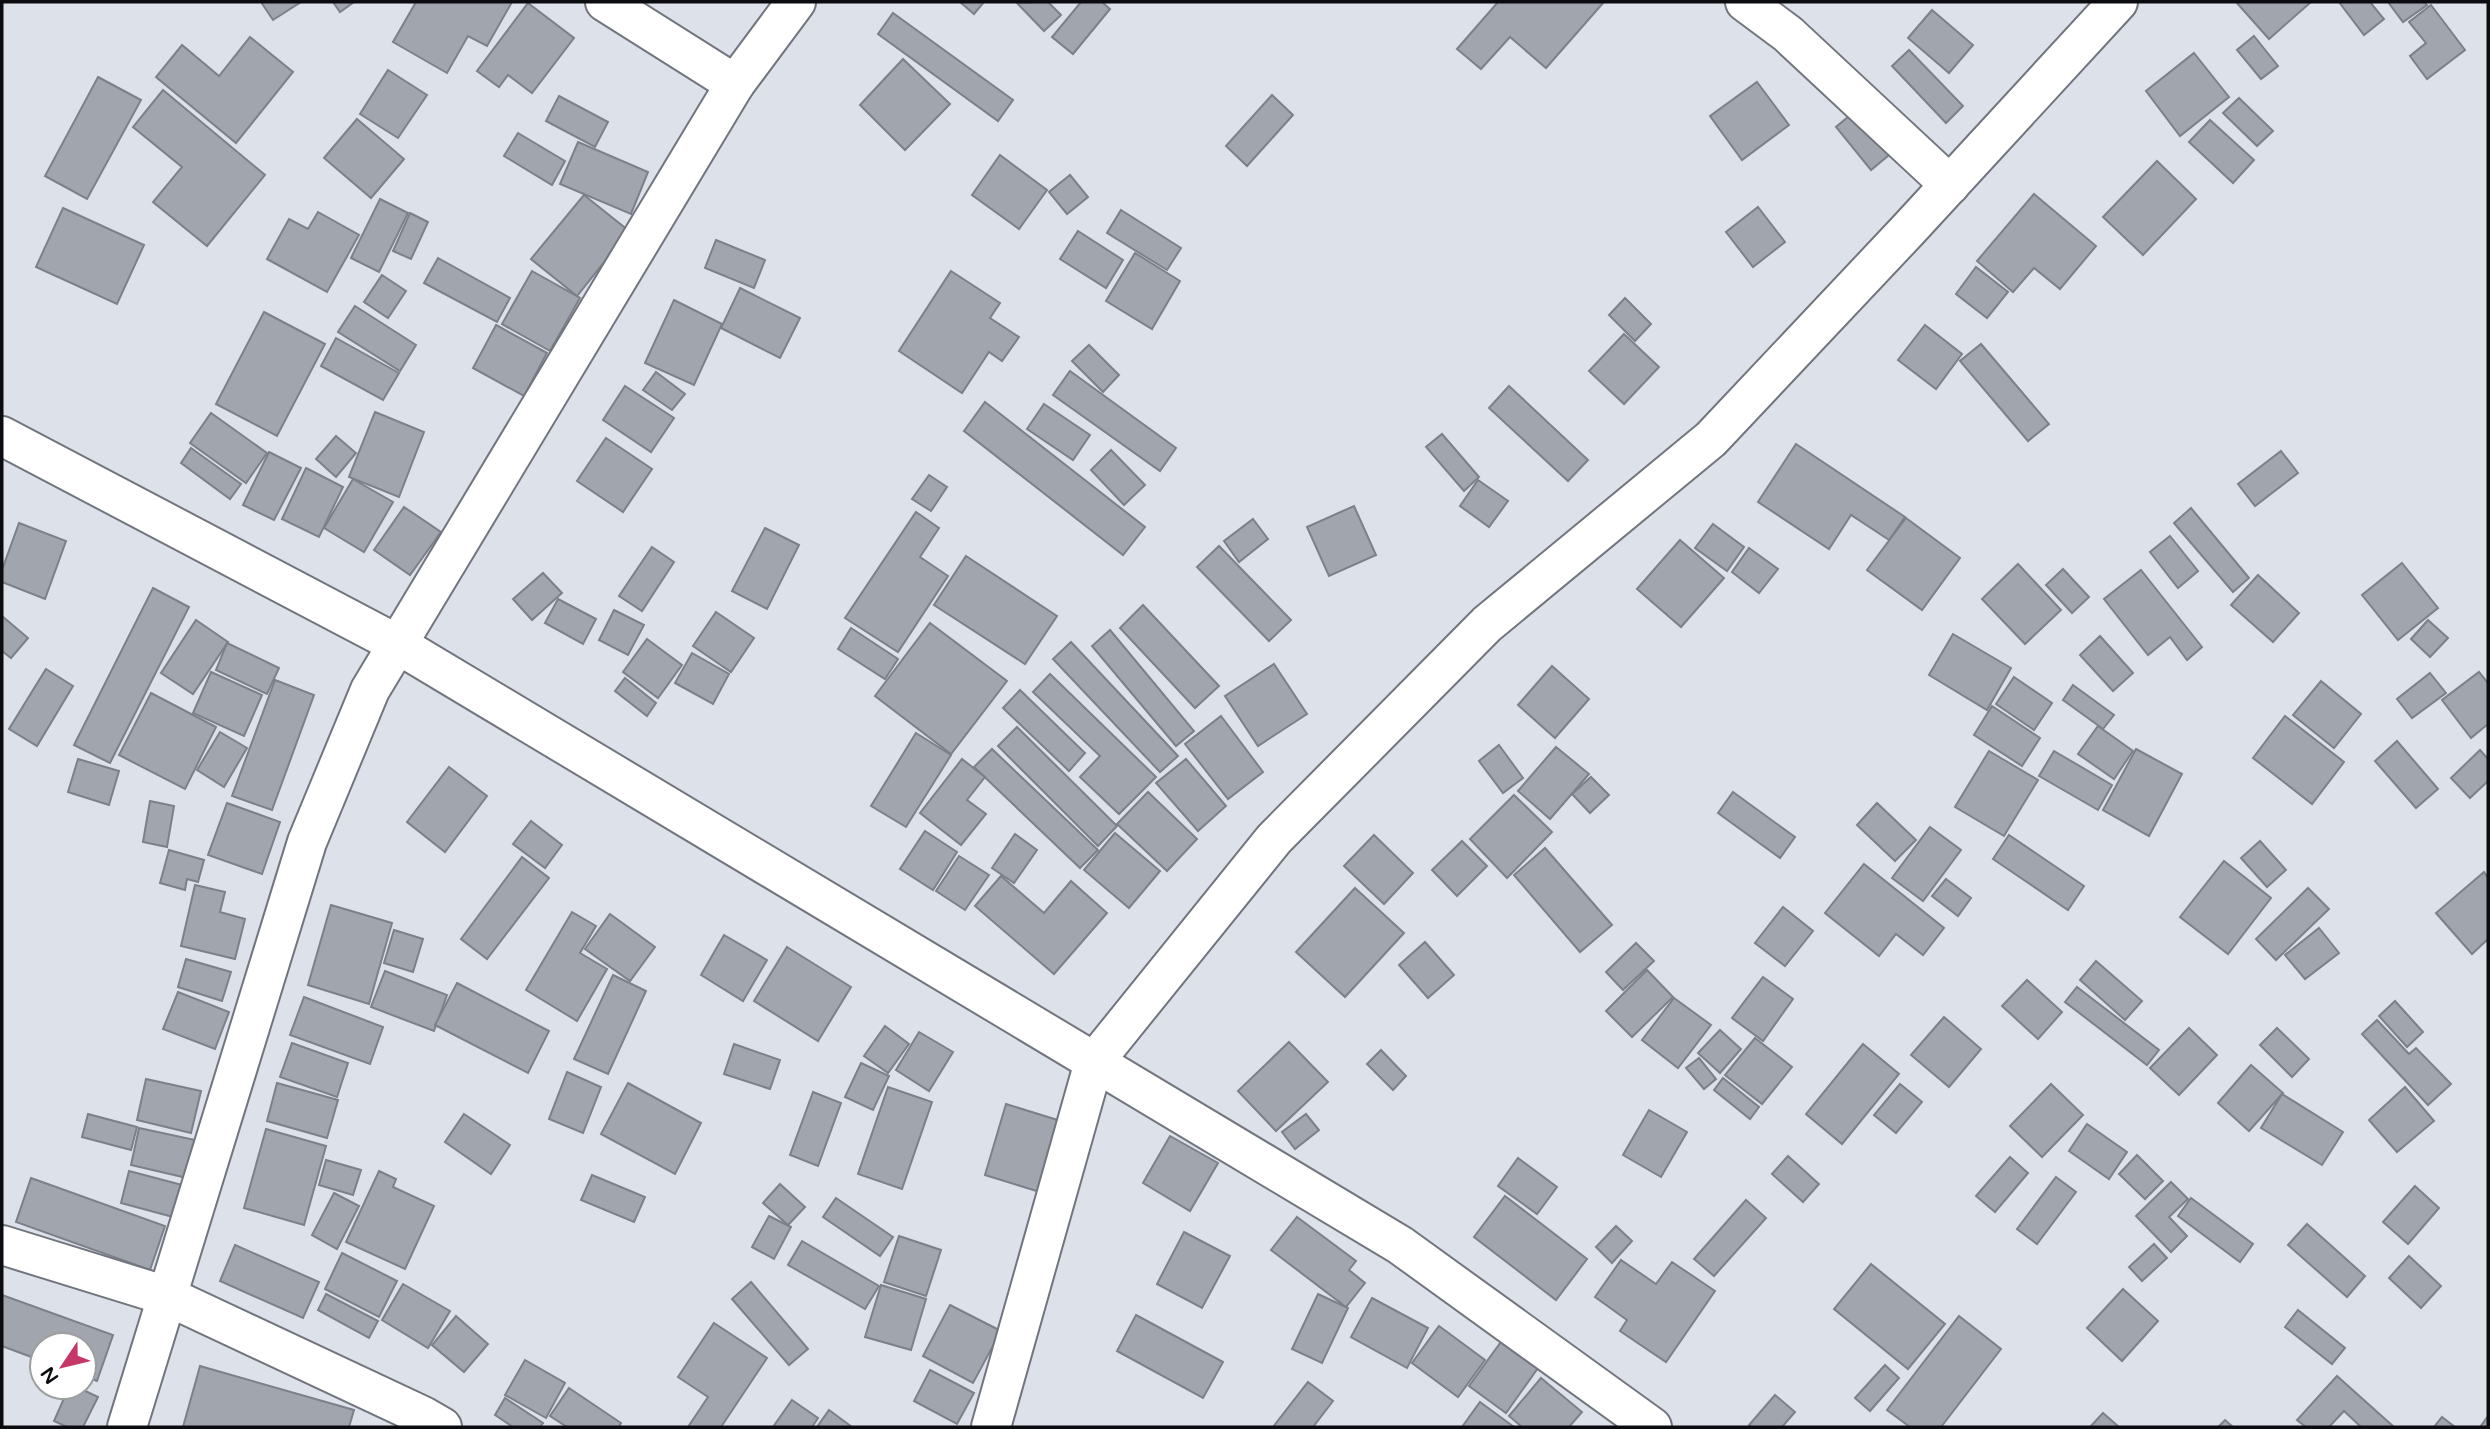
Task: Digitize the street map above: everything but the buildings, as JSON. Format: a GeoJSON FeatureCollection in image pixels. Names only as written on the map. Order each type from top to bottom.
{"type":"FeatureCollection","features":[{"type":"Feature","properties":{"kind":"street"},"geometry":{"type":"LineString","coordinates":[[606,2],[736,84]]}},
{"type":"Feature","properties":{"kind":"street"},"geometry":{"type":"LineString","coordinates":[[127,1427],[307,842],[370,690],[736,84],[796,2]]}},
{"type":"Feature","properties":{"kind":"street"},"geometry":{"type":"LineString","coordinates":[[1745,2],[1788,34],[1950,185]]}},
{"type":"Feature","properties":{"kind":"street"},"geometry":{"type":"LineString","coordinates":[[991,1427],[1094,1062],[1274,839],[1487,624],[1711,439],[2118,2]]}},
{"type":"Feature","properties":{"kind":"street"},"geometry":{"type":"LineString","coordinates":[[2,436],[397,644],[1401,1245],[1652,1427]]}},
{"type":"Feature","properties":{"kind":"street"},"geometry":{"type":"LineString","coordinates":[[2,1245],[167,1296],[442,1427]]}}]}
